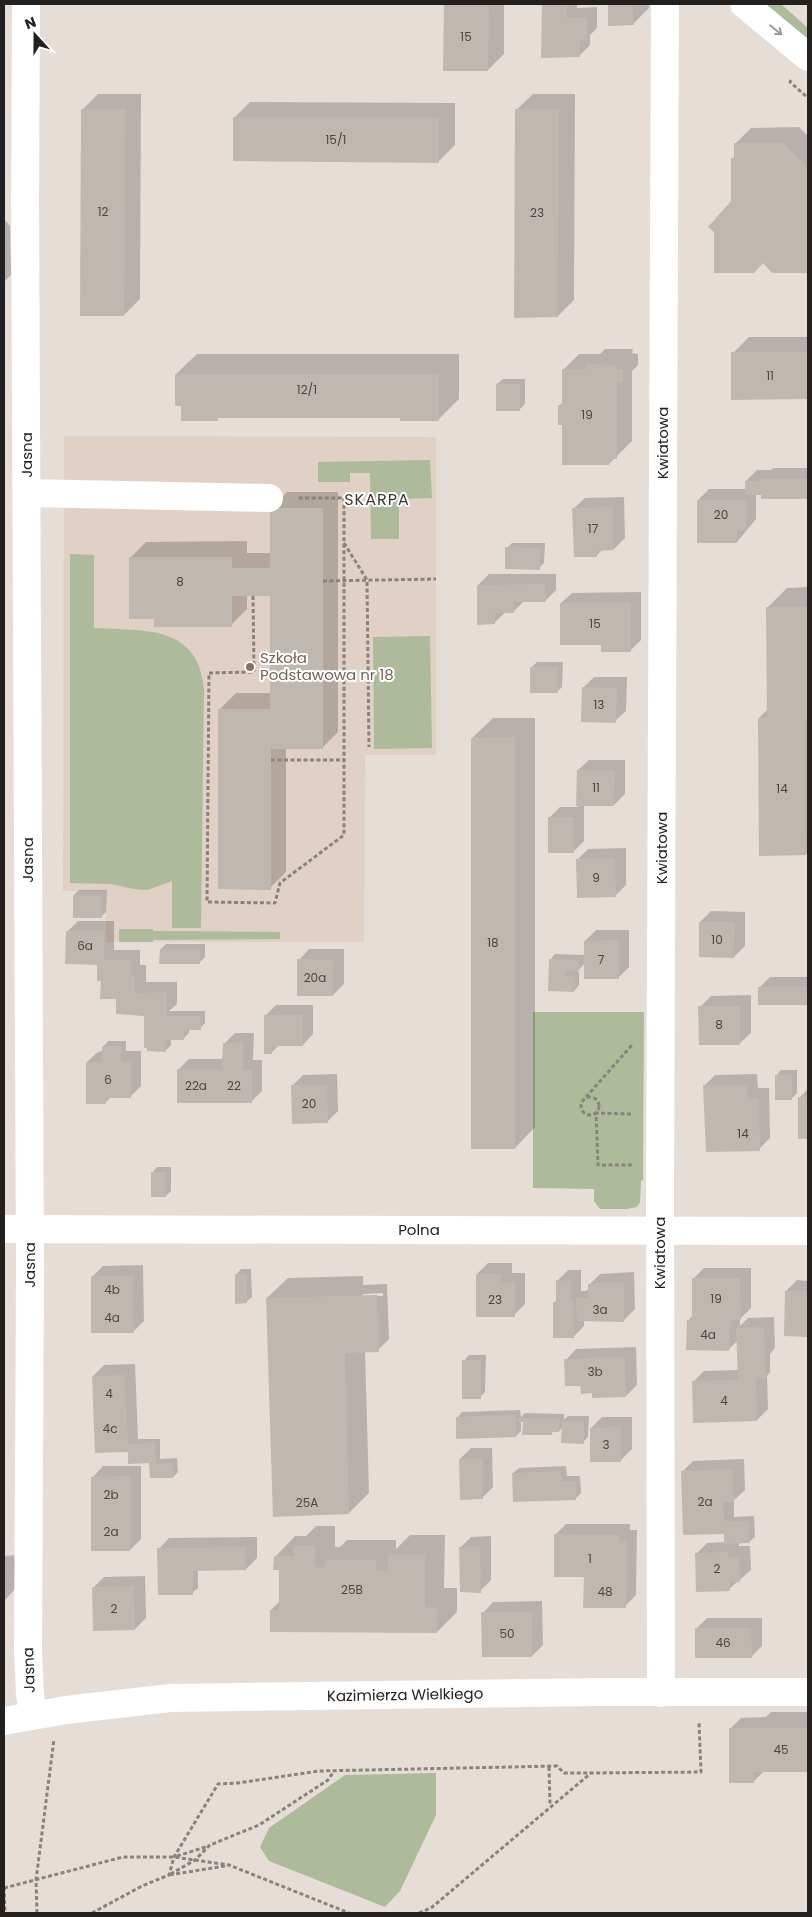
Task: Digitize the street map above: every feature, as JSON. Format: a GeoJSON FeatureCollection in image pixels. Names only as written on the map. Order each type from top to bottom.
{"type":"FeatureCollection","features":[{"type":"Feature","properties":{"kind":"street","name":"Jasna"},"geometry":{"type":"LineString","coordinates":[[26,4],[14,200],[27,493],[17,1229],[28,1651],[33,1715]]}},
{"type":"Feature","properties":{"kind":"street","name":"Kwiatowa"},"geometry":{"type":"LineString","coordinates":[[661,1692],[665,4]]}},
{"type":"Feature","properties":{"kind":"street"},"geometry":{"type":"LineString","coordinates":[[744,4],[808,57]]}},
{"type":"Feature","properties":{"kind":"street"},"geometry":{"type":"LineString","coordinates":[[27,493],[269,498]]}},
{"type":"Feature","properties":{"kind":"street","name":"Polna"},"geometry":{"type":"LineString","coordinates":[[17,1229],[808,1231]]}},
{"type":"Feature","properties":{"kind":"street","name":"Kazimierza Wielkiego"},"geometry":{"type":"LineString","coordinates":[[4,1721],[33,1715],[170,1698],[808,1692]]}},
{"type":"Feature","properties":{"kind":"path"},"geometry":{"type":"LineString","coordinates":[[254,596],[254,672],[209,673],[207,902],[275,903],[280,883],[344,835],[344,498],[269,498]]}},
{"type":"Feature","properties":{"kind":"path"},"geometry":{"type":"LineString","coordinates":[[344,543],[367,580],[369,747]]}},
{"type":"Feature","properties":{"kind":"path"},"geometry":{"type":"LineString","coordinates":[[323,581],[436,578]]}},
{"type":"Feature","properties":{"kind":"path"},"geometry":{"type":"LineString","coordinates":[[271,760],[344,760]]}},
{"type":"Feature","properties":{"kind":"path"},"geometry":{"type":"LineString","coordinates":[[635,1042],[582,1101],[582,1111],[591,1115],[596,1113],[639,1114]]}},
{"type":"Feature","properties":{"kind":"path"},"geometry":{"type":"LineString","coordinates":[[586,1097],[592,1096],[599,1102],[599,1108],[596,1113],[598,1165],[637,1165]]}},
{"type":"Feature","properties":{"kind":"path"},"geometry":{"type":"LineString","coordinates":[[169,1875],[174,1856],[218,1784],[238,1783],[319,1770],[557,1766],[564,1772],[701,1772],[699,1722]]}},
{"type":"Feature","properties":{"kind":"path"},"geometry":{"type":"LineString","coordinates":[[37,1913],[36,1880],[54,1736]]}},
{"type":"Feature","properties":{"kind":"path"},"geometry":{"type":"LineString","coordinates":[[549,1766],[550,1806]]}},
{"type":"Feature","properties":{"kind":"path"},"geometry":{"type":"LineString","coordinates":[[174,1856],[210,1845],[259,1824],[328,1780],[334,1770]]}},
{"type":"Feature","properties":{"kind":"path"},"geometry":{"type":"LineString","coordinates":[[419,1913],[431,1908],[591,1773]]}},
{"type":"Feature","properties":{"kind":"path"},"geometry":{"type":"LineString","coordinates":[[92,1913],[142,1886],[169,1875],[194,1860],[210,1845]]}},
{"type":"Feature","properties":{"kind":"path"},"geometry":{"type":"LineString","coordinates":[[5,1913],[4,1888],[123,1858],[174,1856],[229,1865],[348,1913]]}},
{"type":"Feature","properties":{"kind":"path"},"geometry":{"type":"LineString","coordinates":[[169,1875],[229,1865]]}},
{"type":"Feature","properties":{"kind":"shaded area","name":"Szkoła Podstawowa nr 18"},"geometry":{"type":"Polygon","coordinates":[[[64,436],[436,437],[436,755],[365,755],[364,942],[106,942],[106,891],[63,891],[64,436]]]}},
{"type":"Feature","properties":{"kind":"green space"},"geometry":{"type":"Polygon","coordinates":[[[765,4],[781,4],[808,28],[808,41],[765,4]]]}},
{"type":"Feature","properties":{"kind":"green space"},"geometry":{"type":"Polygon","coordinates":[[[430,460],[432,498],[399,499],[399,539],[371,539],[370,473],[350,473],[350,482],[318,482],[318,462],[430,460]]]}},
{"type":"Feature","properties":{"kind":"green space"},"geometry":{"type":"Polygon","coordinates":[[[70,554],[94,555],[94,628],[149,631],[166,635],[180,642],[191,652],[200,668],[204,689],[201,928],[172,928],[172,881],[147,890],[111,884],[70,883],[70,554]]]}},
{"type":"Feature","properties":{"kind":"green space"},"geometry":{"type":"Polygon","coordinates":[[[430,636],[432,748],[374,749],[373,637],[430,636]]]}},
{"type":"Feature","properties":{"kind":"green space"},"geometry":{"type":"Polygon","coordinates":[[[119,929],[280,932],[280,939],[119,942],[119,929]]]}},
{"type":"Feature","properties":{"kind":"green space"},"geometry":{"type":"Polygon","coordinates":[[[533,1012],[644,1012],[643,1180],[641,1181],[640,1202],[637,1207],[600,1209],[594,1201],[594,1189],[533,1188],[533,1012]]]}},
{"type":"Feature","properties":{"kind":"green space"},"geometry":{"type":"Polygon","coordinates":[[[436,1773],[436,1815],[400,1891],[385,1907],[269,1861],[260,1847],[269,1828],[345,1775],[436,1773]]]}},
{"type":"Feature","properties":{"kind":"building"},"geometry":{"type":"Polygon","coordinates":[[[444,4],[489,4],[488,71],[443,71],[444,4]]]}},
{"type":"Feature","properties":{"kind":"building"},"geometry":{"type":"Polygon","coordinates":[[[542,4],[567,4],[567,18],[587,18],[587,41],[580,41],[580,57],[541,58],[542,4]]]}},
{"type":"Feature","properties":{"kind":"building"},"geometry":{"type":"Polygon","coordinates":[[[608,4],[633,4],[634,25],[608,26],[608,4]]]}},
{"type":"Feature","properties":{"kind":"building"},"geometry":{"type":"Polygon","coordinates":[[[81,109],[126,109],[124,316],[80,316],[81,109]]]}},
{"type":"Feature","properties":{"kind":"building"},"geometry":{"type":"Polygon","coordinates":[[[515,109],[559,109],[558,317],[514,318],[515,109]]]}},
{"type":"Feature","properties":{"kind":"building"},"geometry":{"type":"Polygon","coordinates":[[[233,117],[439,118],[439,163],[233,161],[233,117]]]}},
{"type":"Feature","properties":{"kind":"building"},"geometry":{"type":"Polygon","coordinates":[[[734,143],[783,143],[808,167],[808,273],[772,273],[763,263],[754,273],[714,273],[714,232],[708,227],[731,201],[731,158],[734,158],[734,143]]]}},
{"type":"Feature","properties":{"kind":"building"},"geometry":{"type":"Polygon","coordinates":[[[731,352],[808,352],[808,399],[731,400],[731,352]]]}},
{"type":"Feature","properties":{"kind":"building"},"geometry":{"type":"Polygon","coordinates":[[[587,364],[617,365],[617,369],[623,369],[623,382],[617,383],[617,459],[609,459],[609,465],[562,465],[562,425],[558,425],[558,405],[562,405],[562,369],[587,369],[587,364]]]}},
{"type":"Feature","properties":{"kind":"building"},"geometry":{"type":"Polygon","coordinates":[[[175,374],[439,374],[439,421],[400,421],[400,418],[218,418],[218,421],[181,421],[181,406],[175,406],[175,374]]]}},
{"type":"Feature","properties":{"kind":"building"},"geometry":{"type":"Polygon","coordinates":[[[496,384],[520,384],[520,411],[496,411],[496,384]]]}},
{"type":"Feature","properties":{"kind":"building"},"geometry":{"type":"Polygon","coordinates":[[[761,479],[808,479],[808,499],[761,499],[761,495],[745,495],[745,481],[760,481],[761,479]]]}},
{"type":"Feature","properties":{"kind":"building"},"geometry":{"type":"Polygon","coordinates":[[[697,500],[746,500],[746,531],[737,531],[737,543],[697,543],[697,500]]]}},
{"type":"Feature","properties":{"kind":"building"},"geometry":{"type":"Polygon","coordinates":[[[613,507],[614,550],[597,551],[597,557],[574,557],[572,508],[613,507]]]}},
{"type":"Feature","properties":{"kind":"building"},"geometry":{"type":"Polygon","coordinates":[[[270,508],[323,508],[323,749],[271,749],[271,890],[218,889],[218,709],[270,709],[270,596],[232,596],[232,627],[154,627],[154,619],[129,619],[129,557],[232,557],[232,568],[270,568],[270,508]]]}},
{"type":"Feature","properties":{"kind":"building"},"geometry":{"type":"Polygon","coordinates":[[[505,547],[540,548],[540,570],[505,569],[505,547]]]}},
{"type":"Feature","properties":{"kind":"building"},"geometry":{"type":"Polygon","coordinates":[[[545,584],[546,602],[514,602],[514,613],[495,613],[495,624],[477,625],[477,585],[545,584]]]}},
{"type":"Feature","properties":{"kind":"building"},"geometry":{"type":"Polygon","coordinates":[[[560,603],[631,603],[631,652],[601,652],[601,645],[560,645],[560,603]]]}},
{"type":"Feature","properties":{"kind":"building"},"geometry":{"type":"Polygon","coordinates":[[[766,607],[808,607],[808,722],[805,722],[806,855],[759,856],[758,718],[767,717],[766,607]]]}},
{"type":"Feature","properties":{"kind":"building"},"geometry":{"type":"Polygon","coordinates":[[[530,667],[558,667],[558,693],[530,693],[530,667]]]}},
{"type":"Feature","properties":{"kind":"building"},"geometry":{"type":"Polygon","coordinates":[[[582,687],[617,688],[616,723],[581,722],[582,687]]]}},
{"type":"Feature","properties":{"kind":"building"},"geometry":{"type":"Polygon","coordinates":[[[515,737],[515,1149],[471,1149],[471,738],[515,737]]]}},
{"type":"Feature","properties":{"kind":"building"},"geometry":{"type":"Polygon","coordinates":[[[577,770],[615,771],[614,806],[576,806],[577,770]]]}},
{"type":"Feature","properties":{"kind":"building"},"geometry":{"type":"Polygon","coordinates":[[[548,817],[574,817],[574,853],[548,853],[548,817]]]}},
{"type":"Feature","properties":{"kind":"building"},"geometry":{"type":"Polygon","coordinates":[[[615,858],[616,897],[577,898],[576,859],[615,858]]]}},
{"type":"Feature","properties":{"kind":"building"},"geometry":{"type":"Polygon","coordinates":[[[73,895],[102,895],[102,918],[73,918],[73,895]]]}},
{"type":"Feature","properties":{"kind":"building"},"geometry":{"type":"Polygon","coordinates":[[[699,922],[735,922],[734,958],[699,957],[699,922]]]}},
{"type":"Feature","properties":{"kind":"building"},"geometry":{"type":"Polygon","coordinates":[[[66,931],[104,931],[104,960],[130,960],[130,976],[135,976],[135,993],[167,992],[167,1016],[201,1016],[201,1030],[184,1030],[184,1040],[166,1040],[166,1052],[147,1051],[147,1048],[144,1048],[144,1016],[116,1014],[116,999],[100,999],[101,981],[97,981],[97,965],[65,964],[66,931]]]}},
{"type":"Feature","properties":{"kind":"building"},"geometry":{"type":"Polygon","coordinates":[[[618,940],[619,979],[584,979],[584,941],[618,940]]]}},
{"type":"Feature","properties":{"kind":"building"},"geometry":{"type":"Polygon","coordinates":[[[160,949],[200,949],[200,964],[159,964],[160,949]]]}},
{"type":"Feature","properties":{"kind":"building"},"geometry":{"type":"Polygon","coordinates":[[[297,959],[334,960],[333,996],[297,996],[297,959]]]}},
{"type":"Feature","properties":{"kind":"building"},"geometry":{"type":"Polygon","coordinates":[[[549,959],[579,960],[579,971],[565,971],[565,976],[575,977],[574,992],[548,991],[549,959]]]}},
{"type":"Feature","properties":{"kind":"building"},"geometry":{"type":"Polygon","coordinates":[[[758,987],[808,987],[808,1005],[758,1005],[758,987]]]}},
{"type":"Feature","properties":{"kind":"building"},"geometry":{"type":"Polygon","coordinates":[[[698,1006],[740,1006],[740,1045],[699,1045],[698,1006]]]}},
{"type":"Feature","properties":{"kind":"building"},"geometry":{"type":"Polygon","coordinates":[[[264,1015],[303,1015],[303,1046],[272,1046],[272,1054],[264,1054],[264,1015]]]}},
{"type":"Feature","properties":{"kind":"building"},"geometry":{"type":"Polygon","coordinates":[[[223,1043],[243,1043],[243,1070],[252,1070],[252,1103],[177,1103],[177,1069],[222,1070],[223,1043]]]}},
{"type":"Feature","properties":{"kind":"building"},"geometry":{"type":"Polygon","coordinates":[[[102,1046],[121,1046],[121,1061],[131,1061],[131,1098],[106,1098],[106,1104],[86,1104],[86,1062],[102,1062],[102,1046]]]}},
{"type":"Feature","properties":{"kind":"building"},"geometry":{"type":"Polygon","coordinates":[[[775,1075],[792,1075],[792,1100],[775,1100],[775,1075]]]}},
{"type":"Feature","properties":{"kind":"building"},"geometry":{"type":"Polygon","coordinates":[[[291,1085],[327,1085],[328,1123],[292,1124],[291,1085]]]}},
{"type":"Feature","properties":{"kind":"building"},"geometry":{"type":"Polygon","coordinates":[[[703,1085],[747,1085],[748,1099],[759,1098],[760,1151],[706,1152],[703,1085]]]}},
{"type":"Feature","properties":{"kind":"building"},"geometry":{"type":"Polygon","coordinates":[[[798,1097],[808,1097],[808,1139],[798,1139],[798,1097]]]}},
{"type":"Feature","properties":{"kind":"building"},"geometry":{"type":"Polygon","coordinates":[[[151,1172],[166,1172],[166,1197],[151,1197],[151,1172]]]}},
{"type":"Feature","properties":{"kind":"building"},"geometry":{"type":"Polygon","coordinates":[[[235,1274],[247,1274],[247,1303],[235,1304],[235,1274]]]}},
{"type":"Feature","properties":{"kind":"building"},"geometry":{"type":"Polygon","coordinates":[[[476,1274],[501,1274],[501,1283],[515,1283],[515,1317],[476,1317],[476,1274]]]}},
{"type":"Feature","properties":{"kind":"building"},"geometry":{"type":"Polygon","coordinates":[[[91,1276],[133,1276],[134,1333],[91,1333],[91,1276]]]}},
{"type":"Feature","properties":{"kind":"building"},"geometry":{"type":"Polygon","coordinates":[[[692,1278],[740,1278],[741,1320],[730,1320],[729,1351],[686,1350],[687,1320],[692,1320],[692,1278]]]}},
{"type":"Feature","properties":{"kind":"building"},"geometry":{"type":"Polygon","coordinates":[[[556,1280],[570,1281],[571,1302],[574,1302],[574,1338],[553,1338],[553,1302],[556,1302],[556,1280]]]}},
{"type":"Feature","properties":{"kind":"building"},"geometry":{"type":"Polygon","coordinates":[[[624,1282],[624,1322],[577,1321],[576,1298],[588,1298],[588,1284],[624,1282]]]}},
{"type":"Feature","properties":{"kind":"building"},"geometry":{"type":"Polygon","coordinates":[[[785,1291],[808,1291],[808,1337],[784,1336],[785,1291]]]}},
{"type":"Feature","properties":{"kind":"building"},"geometry":{"type":"Polygon","coordinates":[[[377,1295],[379,1352],[345,1353],[349,1514],[273,1517],[266,1298],[377,1295]]]}},
{"type":"Feature","properties":{"kind":"building"},"geometry":{"type":"Polygon","coordinates":[[[764,1327],[766,1379],[756,1379],[757,1421],[693,1423],[692,1381],[738,1380],[736,1328],[764,1327]]]}},
{"type":"Feature","properties":{"kind":"building"},"geometry":{"type":"Polygon","coordinates":[[[625,1357],[626,1397],[592,1398],[592,1393],[581,1394],[580,1386],[565,1386],[564,1359],[625,1357]]]}},
{"type":"Feature","properties":{"kind":"building"},"geometry":{"type":"Polygon","coordinates":[[[462,1360],[481,1360],[481,1399],[462,1399],[462,1360]]]}},
{"type":"Feature","properties":{"kind":"building"},"geometry":{"type":"Polygon","coordinates":[[[125,1375],[128,1444],[155,1443],[156,1464],[173,1463],[173,1478],[150,1478],[149,1463],[128,1464],[128,1452],[95,1453],[92,1376],[125,1375]]]}},
{"type":"Feature","properties":{"kind":"building"},"geometry":{"type":"Polygon","coordinates":[[[516,1415],[516,1437],[456,1439],[456,1417],[516,1415]]]}},
{"type":"Feature","properties":{"kind":"building"},"geometry":{"type":"Polygon","coordinates":[[[518,1418],[560,1419],[559,1432],[552,1432],[552,1435],[522,1435],[523,1422],[518,1422],[518,1418]]]}},
{"type":"Feature","properties":{"kind":"building"},"geometry":{"type":"Polygon","coordinates":[[[562,1421],[584,1421],[584,1444],[561,1443],[562,1421]]]}},
{"type":"Feature","properties":{"kind":"building"},"geometry":{"type":"Polygon","coordinates":[[[621,1427],[621,1462],[590,1462],[590,1428],[621,1427]]]}},
{"type":"Feature","properties":{"kind":"building"},"geometry":{"type":"Polygon","coordinates":[[[482,1458],[483,1499],[460,1500],[459,1459],[482,1458]]]}},
{"type":"Feature","properties":{"kind":"building"},"geometry":{"type":"Polygon","coordinates":[[[733,1469],[734,1502],[723,1502],[724,1521],[749,1521],[750,1543],[724,1544],[724,1534],[683,1535],[681,1471],[733,1469]]]}},
{"type":"Feature","properties":{"kind":"building"},"geometry":{"type":"Polygon","coordinates":[[[561,1471],[562,1481],[576,1481],[576,1500],[513,1502],[512,1473],[561,1471]]]}},
{"type":"Feature","properties":{"kind":"building"},"geometry":{"type":"Polygon","coordinates":[[[130,1476],[130,1551],[91,1551],[91,1477],[130,1476]]]}},
{"type":"Feature","properties":{"kind":"building"},"geometry":{"type":"Polygon","coordinates":[[[554,1534],[619,1535],[619,1541],[626,1541],[626,1608],[583,1608],[584,1577],[554,1577],[554,1534]]]}},
{"type":"Feature","properties":{"kind":"building"},"geometry":{"type":"Polygon","coordinates":[[[294,1546],[315,1546],[315,1567],[325,1567],[325,1560],[376,1560],[376,1569],[388,1572],[388,1555],[425,1555],[425,1607],[438,1608],[437,1633],[270,1632],[270,1610],[279,1610],[279,1570],[273,1570],[274,1556],[294,1556],[294,1546]]]}},
{"type":"Feature","properties":{"kind":"building"},"geometry":{"type":"Polygon","coordinates":[[[246,1547],[246,1570],[193,1571],[193,1595],[158,1595],[157,1548],[246,1547]]]}},
{"type":"Feature","properties":{"kind":"building"},"geometry":{"type":"Polygon","coordinates":[[[459,1547],[480,1547],[481,1593],[460,1592],[459,1547]]]}},
{"type":"Feature","properties":{"kind":"building"},"geometry":{"type":"Polygon","coordinates":[[[728,1552],[728,1557],[739,1557],[740,1582],[729,1583],[730,1591],[696,1592],[695,1553],[728,1552]]]}},
{"type":"Feature","properties":{"kind":"building"},"geometry":{"type":"Polygon","coordinates":[[[134,1586],[135,1630],[93,1631],[92,1587],[134,1586]]]}},
{"type":"Feature","properties":{"kind":"building"},"geometry":{"type":"Polygon","coordinates":[[[481,1612],[532,1612],[532,1657],[482,1657],[481,1612]]]}},
{"type":"Feature","properties":{"kind":"building"},"geometry":{"type":"Polygon","coordinates":[[[695,1628],[751,1628],[752,1658],[695,1658],[695,1628]]]}},
{"type":"Feature","properties":{"kind":"building"},"geometry":{"type":"Polygon","coordinates":[[[729,1728],[808,1728],[808,1772],[754,1772],[754,1783],[729,1783],[729,1728]]]}},
{"type":"Feature","properties":{"kind":"place","name":"Szkoła Podstawowa nr 18"},"geometry":{"type":"Point","coordinates":[250,667]}},
{"type":"Feature","properties":{"kind":"district","name":"SKARPA"},"geometry":{"type":"Point","coordinates":[377,499]}}]}
